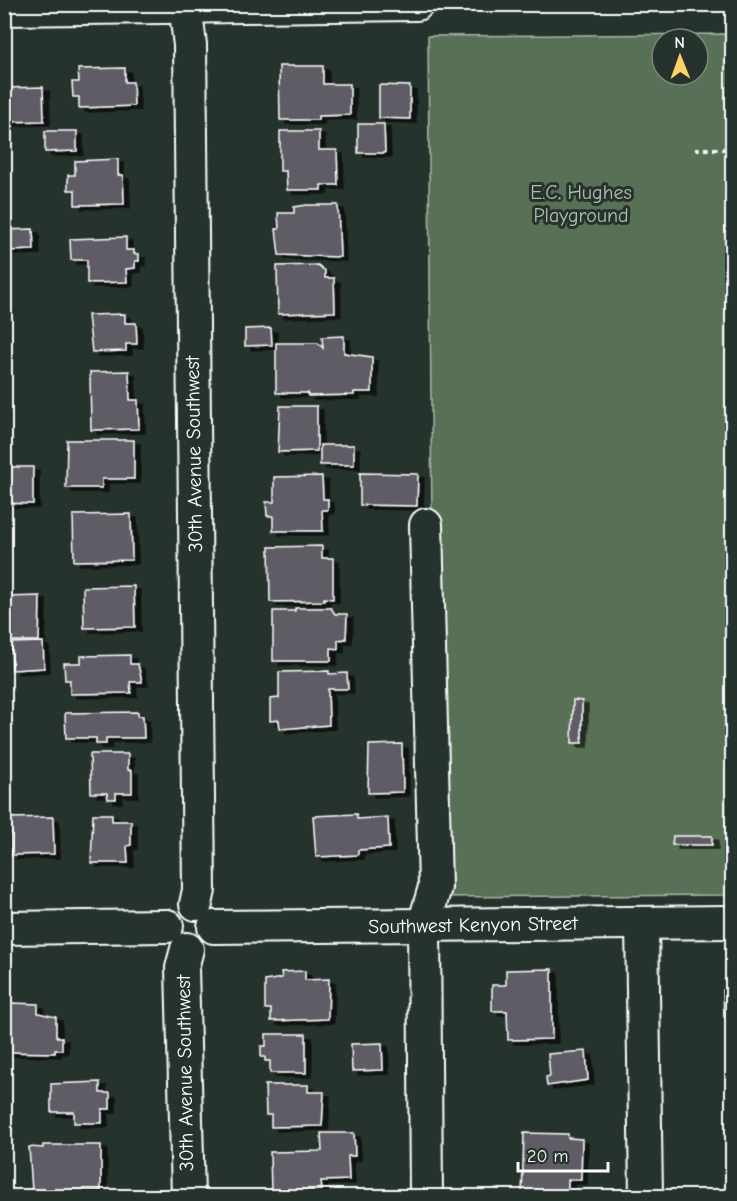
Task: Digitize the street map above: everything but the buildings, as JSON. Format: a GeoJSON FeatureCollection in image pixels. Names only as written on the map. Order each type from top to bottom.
{"type":"FeatureCollection","features":[{"type":"Feature","properties":{"kind":"street"},"geometry":{"type":"LineString","coordinates":[[4,9],[417,4]]}},
{"type":"Feature","properties":{"kind":"street","name":"30th Avenue Southwest"},"geometry":{"type":"LineString","coordinates":[[185,6],[190,45],[199,890],[205,915]]}},
{"type":"Feature","properties":{"kind":"street"},"geometry":{"type":"LineString","coordinates":[[426,525],[435,887],[424,925],[426,1197]]}},
{"type":"Feature","properties":{"kind":"street"},"geometry":{"type":"LineString","coordinates":[[189,903],[205,915],[214,932],[206,945],[187,949],[170,939],[167,926],[170,915],[175,909],[189,903]]}},
{"type":"Feature","properties":{"kind":"street","name":"Southwest Kenyon Street"},"geometry":{"type":"LineString","coordinates":[[205,915],[424,925],[732,922]]}},
{"type":"Feature","properties":{"kind":"street"},"geometry":{"type":"LineString","coordinates":[[642,923],[646,1197]]}},
{"type":"Feature","properties":{"kind":"street"},"geometry":{"type":"LineString","coordinates":[[4,928],[167,926]]}},
{"type":"Feature","properties":{"kind":"street","name":"30th Avenue Southwest"},"geometry":{"type":"LineString","coordinates":[[187,949],[182,968],[188,1197]]}},
{"type":"Feature","properties":{"kind":"path"},"geometry":{"type":"LineString","coordinates":[[695,149],[732,148]]}},
{"type":"Feature","properties":{"kind":"green space","name":"E.C. Hughes Playground"},"geometry":{"type":"Polygon","coordinates":[[[710,34],[732,34],[732,895],[435,897],[428,36],[650,35],[650,87],[710,87],[710,34]]]}}]}
